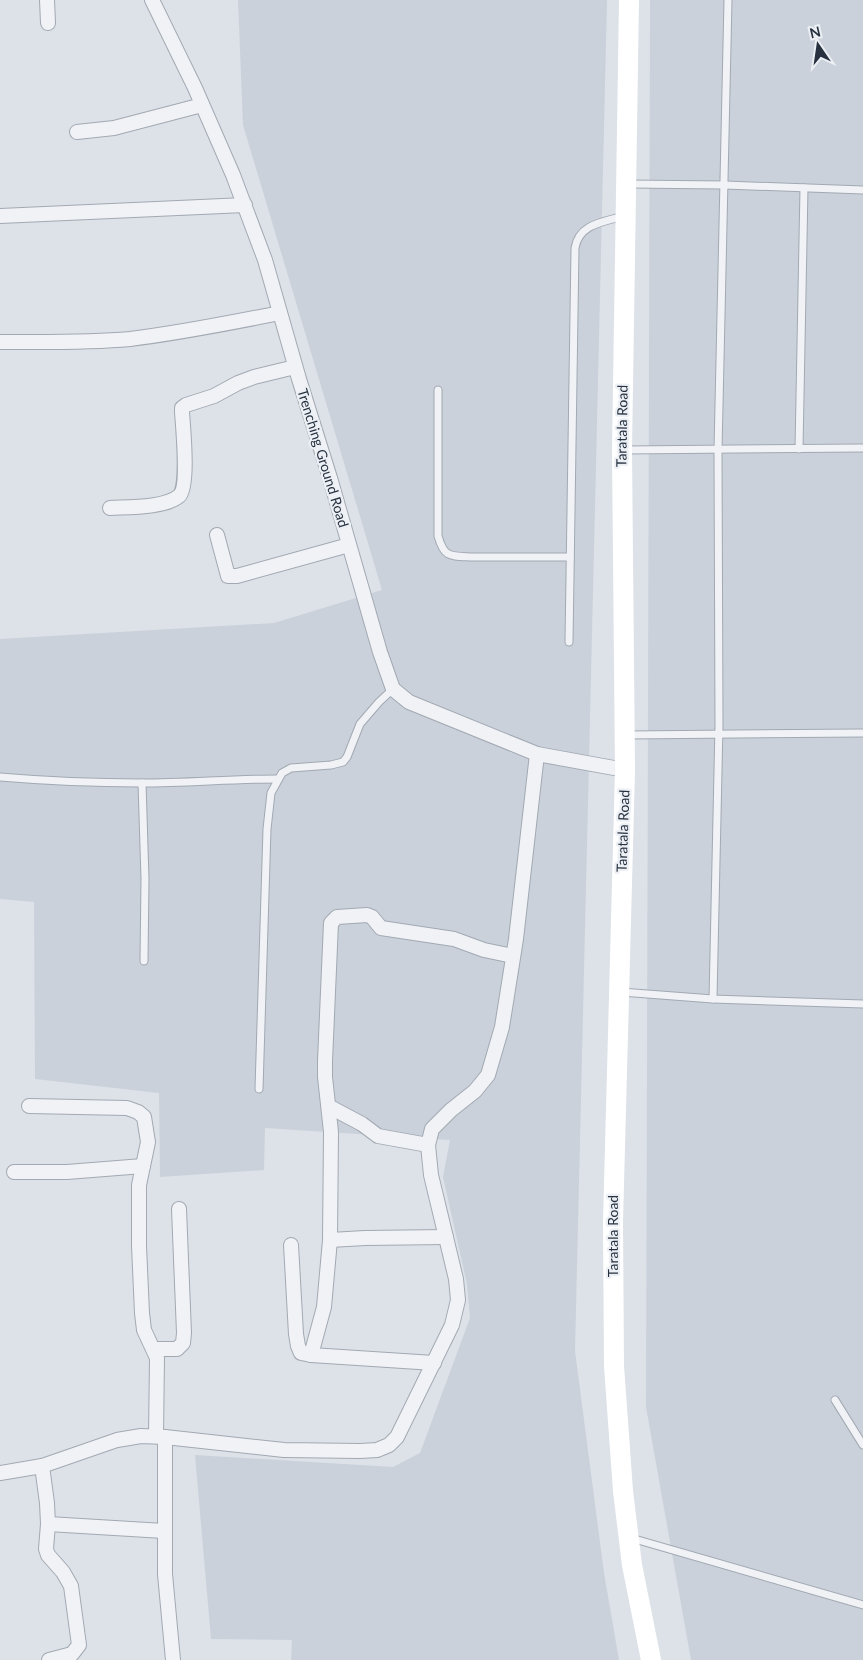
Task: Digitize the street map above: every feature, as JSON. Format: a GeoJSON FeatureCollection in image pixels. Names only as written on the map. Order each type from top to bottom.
{"type":"FeatureCollection","features":[{"type":"Feature","properties":{"kind":"street"},"geometry":{"type":"LineString","coordinates":[[47,0],[48,23]]}},
{"type":"Feature","properties":{"kind":"street","name":"Trenching Ground Road"},"geometry":{"type":"LineString","coordinates":[[152,0],[202,105],[245,205],[265,260],[380,652],[393,689]]}},
{"type":"Feature","properties":{"kind":"street","name":"Taratala Road"},"geometry":{"type":"LineString","coordinates":[[629,0],[622,450],[625,770],[612,1222],[614,1366],[623,1492],[632,1565],[652,1660]]}},
{"type":"Feature","properties":{"kind":"street"},"geometry":{"type":"LineString","coordinates":[[77,132],[114,128],[202,105]]}},
{"type":"Feature","properties":{"kind":"street"},"geometry":{"type":"LineString","coordinates":[[0,216],[245,205]]}},
{"type":"Feature","properties":{"kind":"street"},"geometry":{"type":"LineString","coordinates":[[0,342],[76,342],[130,338],[198,329],[280,313]]}},
{"type":"Feature","properties":{"kind":"street"},"geometry":{"type":"LineString","coordinates":[[110,508],[157,504],[178,498],[181,494],[184,481],[182,408],[214,396],[246,380],[295,367]]}},
{"type":"Feature","properties":{"kind":"street"},"geometry":{"type":"LineString","coordinates":[[216,535],[228,576],[237,576],[349,545]]}},
{"type":"Feature","properties":{"kind":"street"},"geometry":{"type":"LineString","coordinates":[[393,689],[410,702],[537,754],[625,770]]}},
{"type":"Feature","properties":{"kind":"street"},"geometry":{"type":"LineString","coordinates":[[0,1473],[42,1466],[117,1440],[141,1436],[284,1450],[360,1452],[377,1450],[389,1445],[397,1437],[452,1325],[458,1300],[456,1279],[431,1174],[428,1145],[432,1130],[451,1110],[475,1091],[488,1075],[502,1027],[513,956],[537,754]]}},
{"type":"Feature","properties":{"kind":"street"},"geometry":{"type":"LineString","coordinates":[[311,1355],[324,1308],[330,1240],[331,1132],[325,1061],[330,927],[334,919],[344,916],[372,916],[381,928],[454,939],[478,949],[513,956]]}},
{"type":"Feature","properties":{"kind":"street"},"geometry":{"type":"LineString","coordinates":[[30,1106],[127,1108],[138,1112],[144,1117],[147,1128],[148,1142],[139,1185],[142,1313],[144,1330],[157,1358],[165,1574],[173,1660]]}},
{"type":"Feature","properties":{"kind":"street"},"geometry":{"type":"LineString","coordinates":[[330,1107],[362,1124],[378,1136],[428,1145]]}},
{"type":"Feature","properties":{"kind":"street"},"geometry":{"type":"LineString","coordinates":[[14,1172],[66,1172],[143,1166]]}},
{"type":"Feature","properties":{"kind":"street"},"geometry":{"type":"LineString","coordinates":[[154,1349],[177,1349],[182,1343],[184,1333],[179,1208]]}},
{"type":"Feature","properties":{"kind":"street"},"geometry":{"type":"LineString","coordinates":[[330,1240],[446,1237]]}},
{"type":"Feature","properties":{"kind":"street"},"geometry":{"type":"LineString","coordinates":[[291,1245],[298,1346],[301,1352],[311,1355],[434,1363]]}},
{"type":"Feature","properties":{"kind":"street"},"geometry":{"type":"LineString","coordinates":[[42,1466],[48,1524],[46,1549],[48,1555],[63,1572],[71,1586],[79,1645],[72,1654],[49,1660]]}},
{"type":"Feature","properties":{"kind":"street"},"geometry":{"type":"LineString","coordinates":[[48,1524],[164,1531]]}},
{"type":"Feature","properties":{"kind":"lane"},"geometry":{"type":"LineString","coordinates":[[713,999],[719,736],[718,450],[728,0]]}},
{"type":"Feature","properties":{"kind":"lane"},"geometry":{"type":"LineString","coordinates":[[626,184],[725,185],[863,190]]}},
{"type":"Feature","properties":{"kind":"lane"},"geometry":{"type":"LineString","coordinates":[[799,449],[804,188]]}},
{"type":"Feature","properties":{"kind":"lane"},"geometry":{"type":"LineString","coordinates":[[569,642],[575,248],[577,238],[582,231],[626,215]]}},
{"type":"Feature","properties":{"kind":"lane"},"geometry":{"type":"LineString","coordinates":[[438,390],[438,536],[441,547],[446,554],[470,557],[570,557]]}},
{"type":"Feature","properties":{"kind":"lane"},"geometry":{"type":"LineString","coordinates":[[622,450],[863,448]]}},
{"type":"Feature","properties":{"kind":"lane"},"geometry":{"type":"LineString","coordinates":[[259,1089],[267,829],[270,793],[282,773],[291,768],[332,765],[343,762],[348,757],[360,724],[378,702],[393,689]]}},
{"type":"Feature","properties":{"kind":"lane"},"geometry":{"type":"LineString","coordinates":[[624,735],[719,736],[863,733]]}},
{"type":"Feature","properties":{"kind":"lane"},"geometry":{"type":"LineString","coordinates":[[0,777],[40,781],[142,783],[278,779]]}},
{"type":"Feature","properties":{"kind":"lane"},"geometry":{"type":"LineString","coordinates":[[142,783],[145,879],[144,962]]}},
{"type":"Feature","properties":{"kind":"lane"},"geometry":{"type":"LineString","coordinates":[[618,992],[713,999],[863,1004]]}},
{"type":"Feature","properties":{"kind":"lane"},"geometry":{"type":"LineString","coordinates":[[835,1400],[863,1445]]}},
{"type":"Feature","properties":{"kind":"lane"},"geometry":{"type":"LineString","coordinates":[[629,1537],[863,1605]]}},
{"type":"Feature","properties":{"kind":"shaded area"},"geometry":{"type":"Polygon","coordinates":[[[238,0],[607,0],[575,1351],[604,1573],[619,1660],[291,1660],[292,1640],[211,1639],[195,1455],[393,1467],[420,1453],[470,1318],[467,1284],[443,1177],[450,1140],[265,1128],[264,1170],[160,1177],[159,1093],[35,1079],[34,902],[0,899],[0,639],[274,623],[382,590],[243,125],[238,0]]]}},
{"type":"Feature","properties":{"kind":"shaded area"},"geometry":{"type":"Polygon","coordinates":[[[650,0],[863,0],[863,1660],[691,1660],[646,1407],[650,0]]]}}]}
